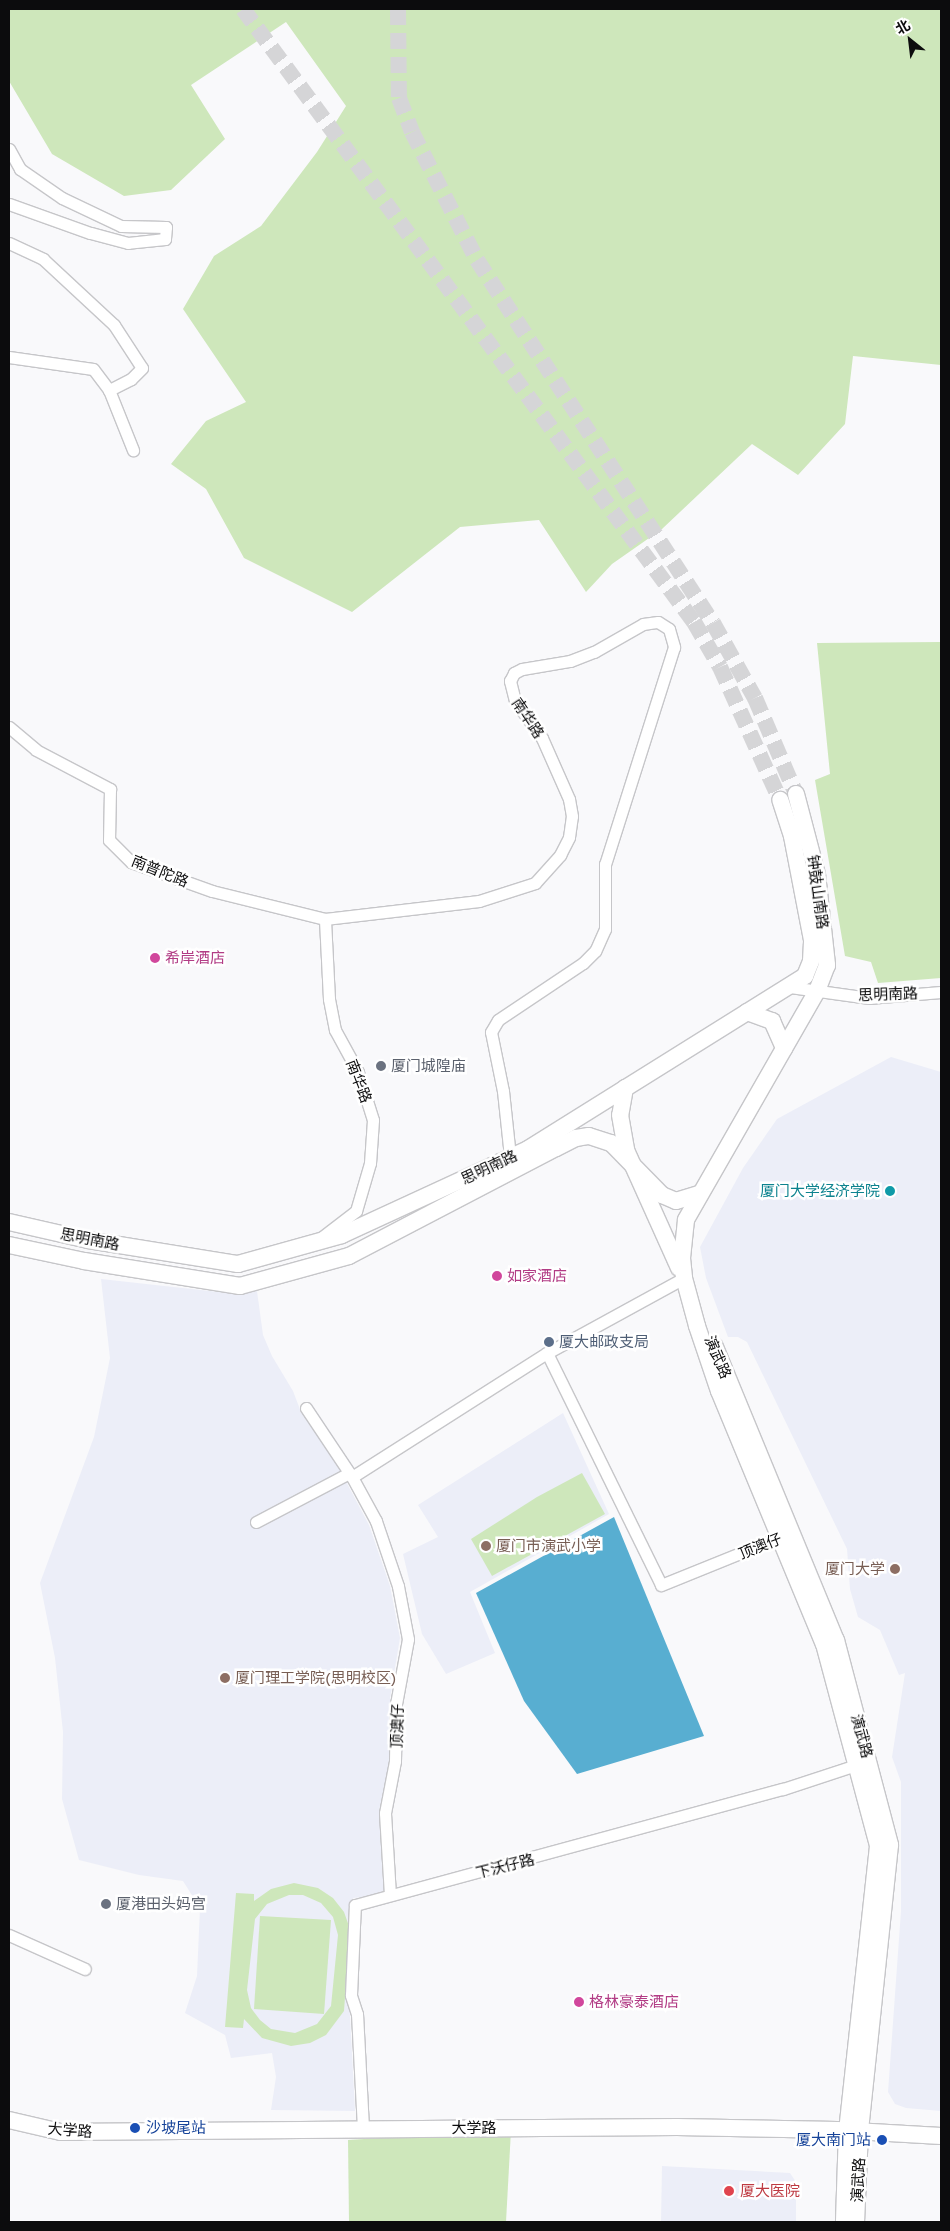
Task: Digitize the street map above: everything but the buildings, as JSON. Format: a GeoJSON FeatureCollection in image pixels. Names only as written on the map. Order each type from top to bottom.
{"type":"FeatureCollection","features":[{"type":"Feature","properties":{"kind":"main road","name":"钟鼓山南路"},"geometry":{"type":"LineString","coordinates":[[684,1278],[686,1220],[699,1194],[817,991],[827,965],[817,874],[796,794]]}},
{"type":"Feature","properties":{"kind":"main road","name":"钟鼓山南路"},"geometry":{"type":"LineString","coordinates":[[780,800],[800,871],[812,940],[811,961],[805,976],[790,987]]}},
{"type":"Feature","properties":{"kind":"main road","name":"思明南路"},"geometry":{"type":"LineString","coordinates":[[9,1222],[88,1240],[238,1264],[342,1236],[510,1157],[790,987]]}},
{"type":"Feature","properties":{"kind":"main road"},"geometry":{"type":"LineString","coordinates":[[747,1012],[760,1014],[772,1021],[780,1033],[784,1048]]}},
{"type":"Feature","properties":{"kind":"main road","name":"演武路"},"geometry":{"type":"LineString","coordinates":[[625,1088],[620,1126],[633,1168],[684,1278],[786,1535],[836,1640],[862,1763],[890,1845],[844,2222]]}},
{"type":"Feature","properties":{"kind":"main road","name":"思明南路"},"geometry":{"type":"LineString","coordinates":[[9,1245],[84,1261],[240,1286],[349,1256],[576,1138],[603,1139],[619,1150],[633,1168]]}},
{"type":"Feature","properties":{"kind":"main road"},"geometry":{"type":"LineString","coordinates":[[633,1168],[662,1195],[676,1201],[699,1194]]}},
{"type":"Feature","properties":{"kind":"main road","name":"大学路"},"geometry":{"type":"LineString","coordinates":[[9,2120],[61,2132],[363,2128],[854,2131],[941,2136]]}},
{"type":"Feature","properties":{"kind":"main road","name":"演武路"},"geometry":{"type":"LineString","coordinates":[[854,2131],[856,2222]]}},
{"type":"Feature","properties":{"kind":"street"},"geometry":{"type":"LineString","coordinates":[[9,149],[20,169],[62,198],[121,226],[166,227],[164,240],[128,243],[90,234],[9,204]]}},
{"type":"Feature","properties":{"kind":"street"},"geometry":{"type":"LineString","coordinates":[[9,242],[43,259],[114,325],[136,354],[142,368],[131,379],[109,390]]}},
{"type":"Feature","properties":{"kind":"street"},"geometry":{"type":"LineString","coordinates":[[9,357],[93,368],[109,390],[133,450]]}},
{"type":"Feature","properties":{"kind":"street","name":"南华路"},"geometry":{"type":"LineString","coordinates":[[316,1243],[356,1211],[370,1163],[373,1120],[358,1072],[335,1030],[330,999],[325,919],[479,901],[535,883],[560,855],[569,838],[572,816],[569,799],[542,738],[515,702],[510,681],[514,673],[522,669],[570,661],[594,652],[643,624],[658,622],[669,628],[674,647],[662,691],[605,864],[605,929],[594,951],[583,963],[498,1020],[491,1032],[504,1091],[510,1157]]}},
{"type":"Feature","properties":{"kind":"street","name":"南普陀路"},"geometry":{"type":"LineString","coordinates":[[9,727],[36,750],[110,789],[109,840],[131,862],[212,891],[325,919]]}},
{"type":"Feature","properties":{"kind":"street","name":"思明南路"},"geometry":{"type":"LineString","coordinates":[[790,987],[868,998],[941,992]]}},
{"type":"Feature","properties":{"kind":"street"},"geometry":{"type":"LineString","coordinates":[[256,1522],[350,1475],[547,1353],[684,1278]]}},
{"type":"Feature","properties":{"kind":"street","name":"顶澳仔"},"geometry":{"type":"LineString","coordinates":[[547,1353],[661,1584],[786,1535]]}},
{"type":"Feature","properties":{"kind":"street","name":"顶澳仔"},"geometry":{"type":"LineString","coordinates":[[306,1408],[350,1475],[379,1530],[398,1586],[408,1639],[396,1704],[396,1761],[385,1813],[390,1895]]}},
{"type":"Feature","properties":{"kind":"street","name":"下沃仔路"},"geometry":{"type":"LineString","coordinates":[[363,2128],[357,2014],[351,1995],[355,1905],[579,1846],[862,1763]]}},
{"type":"Feature","properties":{"kind":"street"},"geometry":{"type":"LineString","coordinates":[[9,1935],[84,1968]]}},
{"type":"Feature","properties":{"kind":"shaded area","name":"厦门大学"},"geometry":{"type":"Polygon","coordinates":[[[891,1057],[941,1072],[941,2111],[906,2108],[895,2104],[888,2092],[901,1911],[901,1782],[892,1757],[905,1673],[899,1675],[880,1630],[858,1617],[850,1589],[847,1549],[747,1342],[738,1337],[728,1337],[706,1278],[700,1247],[743,1168],[777,1119],[891,1057]]]}},
{"type":"Feature","properties":{"kind":"shaded area","name":"厦门理工学院(思明校区)"},"geometry":{"type":"Polygon","coordinates":[[[101,1279],[237,1294],[257,1291],[263,1335],[272,1356],[293,1391],[301,1412],[331,1453],[369,1525],[390,1586],[400,1638],[390,1698],[390,1761],[379,1811],[388,1884],[382,1895],[353,1898],[349,1998],[355,2111],[271,2110],[276,2077],[272,2053],[231,2058],[225,2035],[185,2013],[197,1976],[200,1908],[183,1881],[139,1875],[79,1860],[62,1799],[63,1732],[55,1658],[40,1583],[94,1437],[110,1358],[101,1279]]]}},
{"type":"Feature","properties":{"kind":"shaded area","name":"厦门市演武小学"},"geometry":{"type":"Polygon","coordinates":[[[563,1413],[609,1514],[470,1592],[495,1653],[446,1674],[422,1634],[403,1554],[438,1537],[418,1505],[563,1413]]]}},
{"type":"Feature","properties":{"kind":"shaded area","name":"厦大医院"},"geometry":{"type":"Polygon","coordinates":[[[662,2166],[790,2173],[796,2182],[796,2222],[661,2222],[662,2166]]]}},
{"type":"Feature","properties":{"kind":"green space"},"geometry":{"type":"Polygon","coordinates":[[[9,9],[941,9],[941,365],[853,356],[845,424],[798,475],[752,444],[662,529],[612,564],[586,592],[539,520],[460,527],[352,612],[244,558],[206,489],[171,464],[206,421],[246,402],[183,309],[214,256],[261,226],[317,152],[346,106],[286,22],[191,85],[225,139],[171,190],[124,196],[52,154],[9,81],[9,9]]]}},
{"type":"Feature","properties":{"kind":"green space"},"geometry":{"type":"Polygon","coordinates":[[[941,642],[941,978],[878,983],[871,962],[845,956],[815,780],[830,774],[817,643],[941,642]]]}},
{"type":"Feature","properties":{"kind":"green space"},"geometry":{"type":"Polygon","coordinates":[[[582,1473],[605,1514],[492,1576],[471,1539],[537,1497],[582,1473]]]}},
{"type":"Feature","properties":{"kind":"green space"},"geometry":{"type":"Polygon","coordinates":[[[294,1883],[318,1888],[333,1898],[344,1912],[350,1929],[344,2011],[326,2035],[310,2043],[291,2046],[262,2038],[244,2019],[243,2028],[225,2027],[236,1893],[254,1894],[254,1901],[271,1889],[294,1883]],[[289,1895],[267,1904],[255,1919],[247,1990],[251,2008],[260,2020],[271,2029],[295,2033],[317,2024],[331,2006],[338,1935],[333,1917],[321,1903],[303,1895],[289,1895]]]}},
{"type":"Feature","properties":{"kind":"green space"},"geometry":{"type":"Polygon","coordinates":[[[260,1916],[331,1920],[324,2014],[254,2009],[260,1916]]]}},
{"type":"Feature","properties":{"kind":"green space"},"geometry":{"type":"Polygon","coordinates":[[[511,2130],[506,2222],[349,2222],[348,2140],[511,2130]]]}},
{"type":"Feature","properties":{"kind":"water"},"geometry":{"type":"Polygon","coordinates":[[[614,1517],[704,1736],[577,1774],[524,1701],[476,1593],[614,1517]]]}},
{"type":"Feature","properties":{"kind":"tunnel"},"geometry":{"type":"LineString","coordinates":[[243,9],[694,622],[720,667],[780,800]]}},
{"type":"Feature","properties":{"kind":"tunnel"},"geometry":{"type":"LineString","coordinates":[[398,9],[399,98],[412,132],[477,260],[713,623],[755,698],[796,794]]}},
{"type":"Feature","properties":{"kind":"place","name":"希岸酒店"},"geometry":{"type":"Point","coordinates":[155,958]}},
{"type":"Feature","properties":{"kind":"place","name":"厦门城隍庙"},"geometry":{"type":"Point","coordinates":[381,1066]}},
{"type":"Feature","properties":{"kind":"place","name":"厦门大学经济学院"},"geometry":{"type":"Point","coordinates":[890,1191]}},
{"type":"Feature","properties":{"kind":"place","name":"如家酒店"},"geometry":{"type":"Point","coordinates":[497,1276]}},
{"type":"Feature","properties":{"kind":"place","name":"厦大邮政支局"},"geometry":{"type":"Point","coordinates":[549,1342]}},
{"type":"Feature","properties":{"kind":"place","name":"厦门市演武小学"},"geometry":{"type":"Point","coordinates":[486,1546]}},
{"type":"Feature","properties":{"kind":"place","name":"厦门大学"},"geometry":{"type":"Point","coordinates":[895,1569]}},
{"type":"Feature","properties":{"kind":"place","name":"厦门理工学院(思明校区)"},"geometry":{"type":"Point","coordinates":[225,1678]}},
{"type":"Feature","properties":{"kind":"place","name":"厦港田头妈宫"},"geometry":{"type":"Point","coordinates":[106,1904]}},
{"type":"Feature","properties":{"kind":"place","name":"格林豪泰酒店"},"geometry":{"type":"Point","coordinates":[579,2002]}},
{"type":"Feature","properties":{"kind":"place","name":"沙坡尾站"},"geometry":{"type":"Point","coordinates":[135,2128]}},
{"type":"Feature","properties":{"kind":"place","name":"厦大南门站"},"geometry":{"type":"Point","coordinates":[882,2140]}},
{"type":"Feature","properties":{"kind":"place","name":"厦大医院"},"geometry":{"type":"Point","coordinates":[729,2191]}}]}
